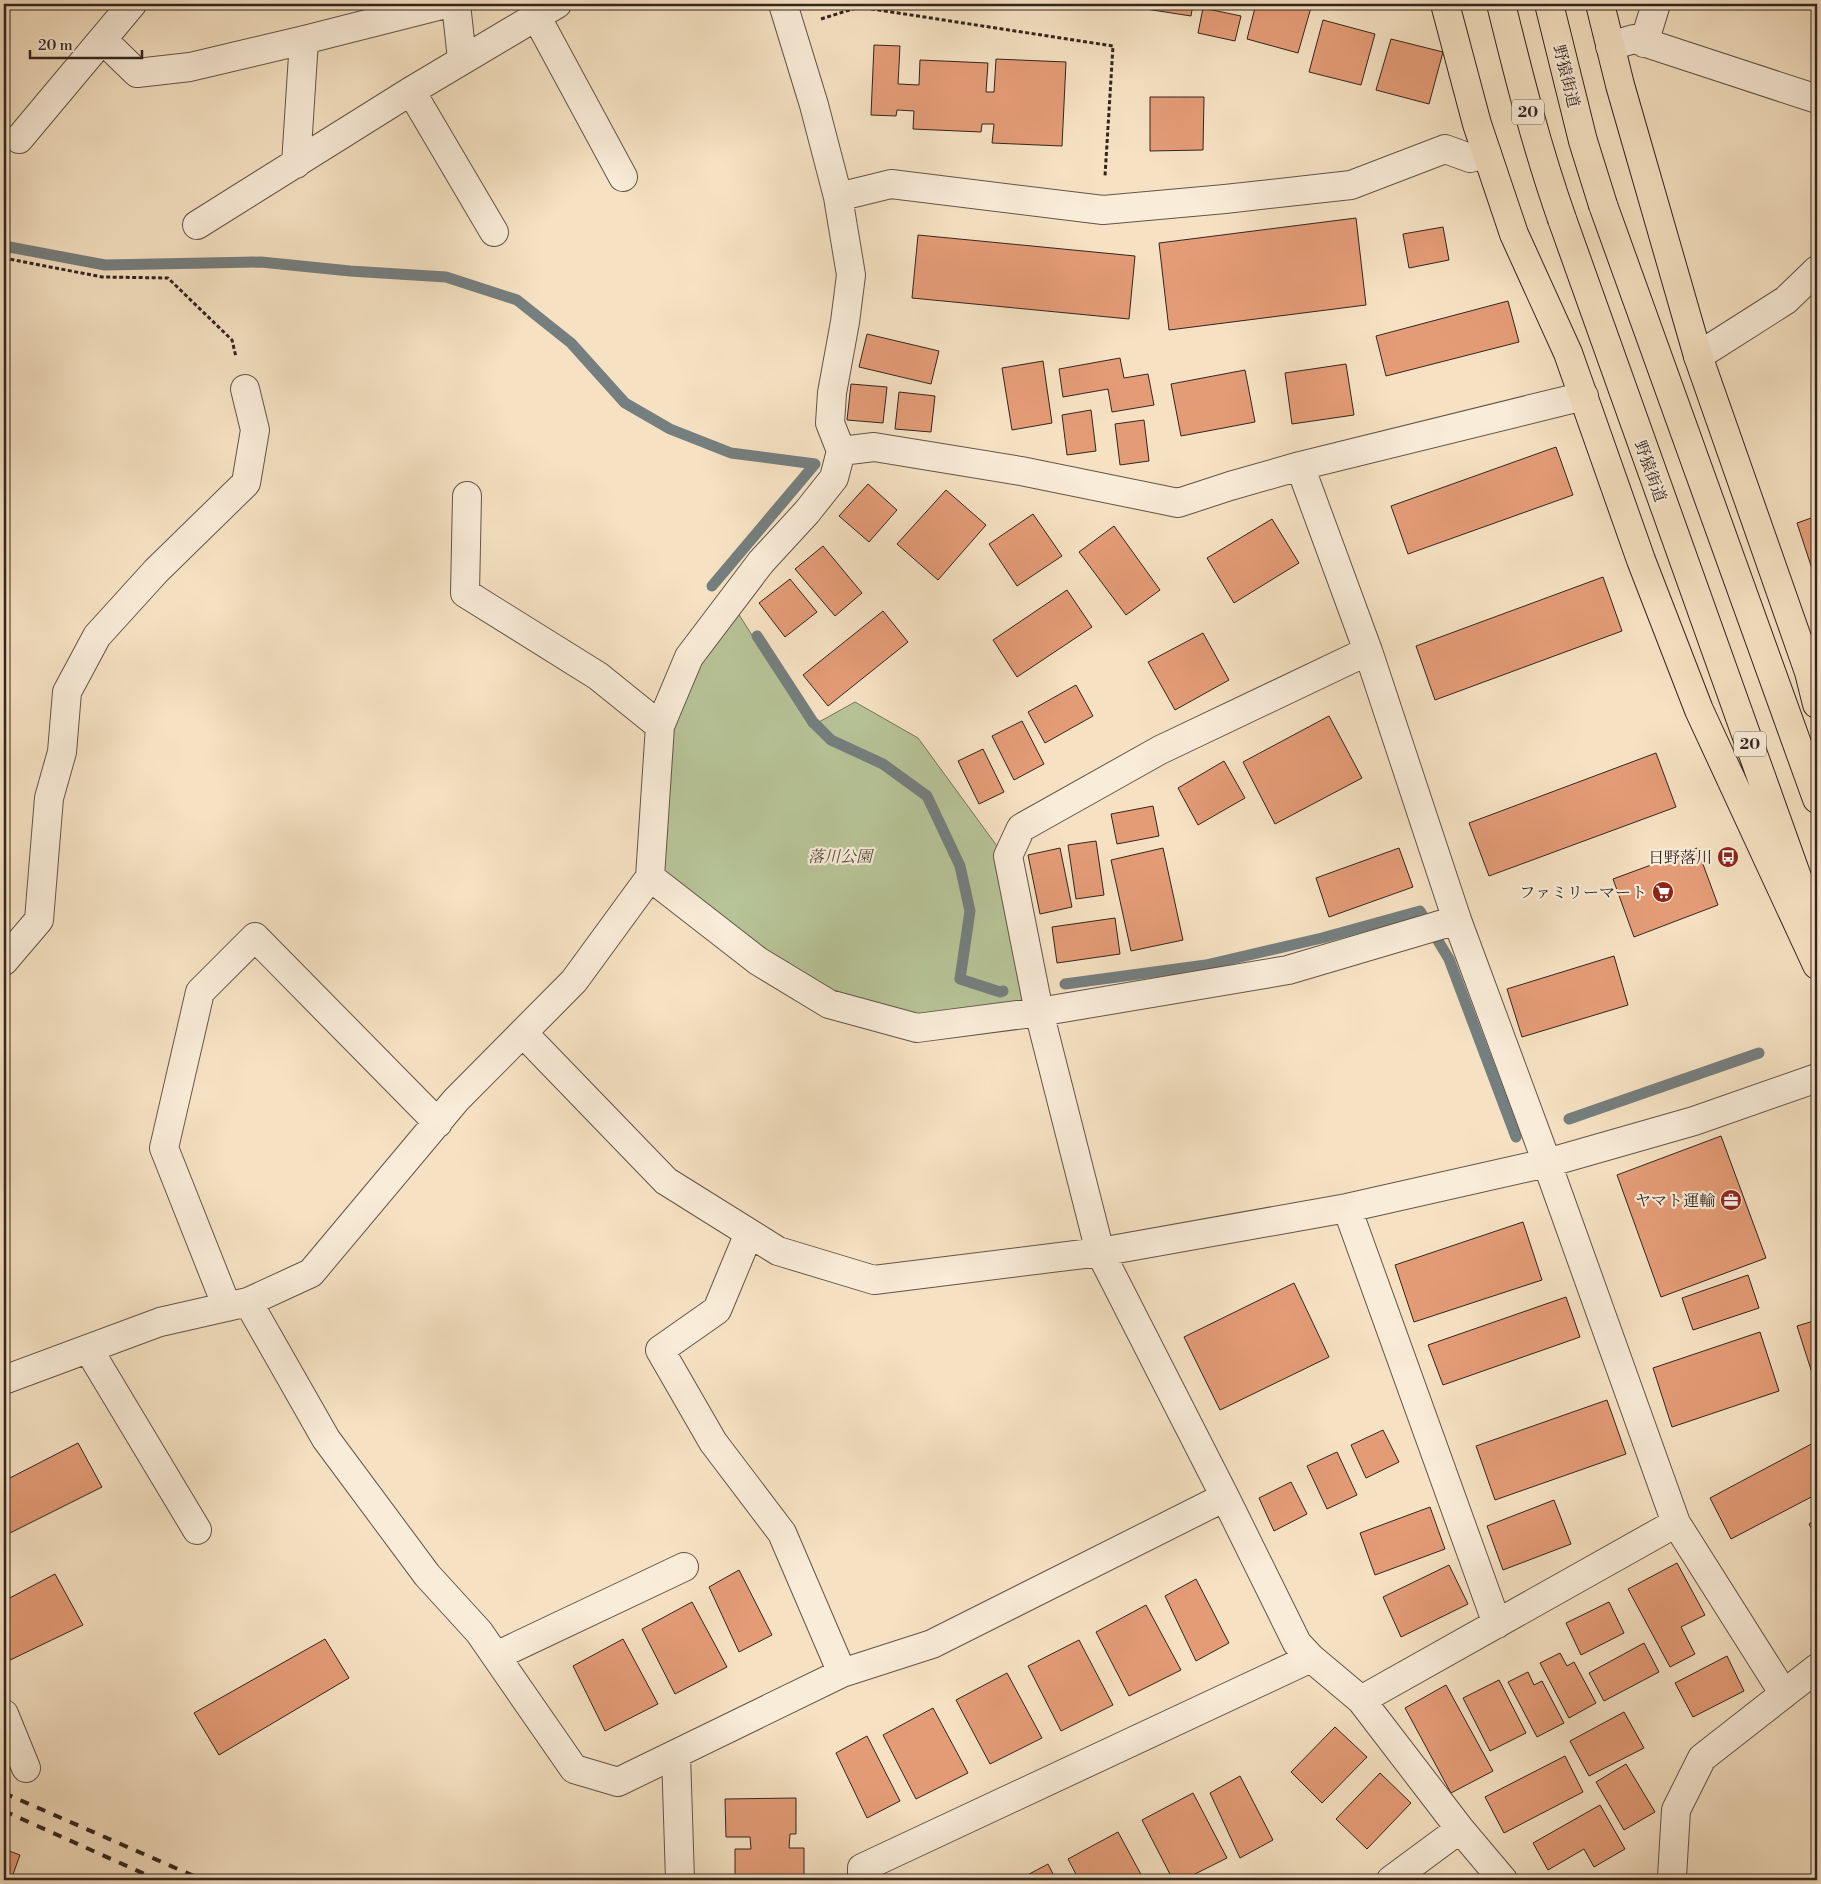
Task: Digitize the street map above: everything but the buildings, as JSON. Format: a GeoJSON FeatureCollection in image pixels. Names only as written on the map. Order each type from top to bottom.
{"type":"FeatureCollection","features":[{"type":"Feature","properties":{"kind":"main road"},"geometry":{"type":"LineString","coordinates":[[1445,4],[1477,124],[1514,234],[1568,353],[1641,560],[1699,710],[1817,964]]}},
{"type":"Feature","properties":{"kind":"main road","name":"野猿街道"},"geometry":{"type":"LineString","coordinates":[[1501,4],[1541,158],[1817,934]]}},
{"type":"Feature","properties":{"kind":"main road","name":"野猿街道"},"geometry":{"type":"LineString","coordinates":[[1549,4],[1571,96],[1603,205],[1817,799]]}},
{"type":"Feature","properties":{"kind":"main road"},"geometry":{"type":"LineString","coordinates":[[1600,4],[1643,168],[1698,356],[1809,672],[1817,704]]}},
{"type":"Feature","properties":{"kind":"street"},"geometry":{"type":"LineString","coordinates":[[19,139],[132,4]]}},
{"type":"Feature","properties":{"kind":"street"},"geometry":{"type":"LineString","coordinates":[[103,40],[137,73],[190,67],[446,4]]}},
{"type":"Feature","properties":{"kind":"street"},"geometry":{"type":"LineString","coordinates":[[456,4],[462,59]]}},
{"type":"Feature","properties":{"kind":"street"},"geometry":{"type":"LineString","coordinates":[[1644,43],[1656,4]]}},
{"type":"Feature","properties":{"kind":"street"},"geometry":{"type":"LineString","coordinates":[[197,225],[462,59],[546,10],[623,177]]}},
{"type":"Feature","properties":{"kind":"street"},"geometry":{"type":"LineString","coordinates":[[4,1380],[89,1350],[160,1322],[237,1305],[311,1272],[456,1100],[574,981],[650,877],[660,726],[689,657],[762,562],[807,512],[834,478],[841,451],[830,423],[830,416],[851,275],[838,197],[814,105],[786,16]]}},
{"type":"Feature","properties":{"kind":"street"},"geometry":{"type":"LineString","coordinates":[[1610,46],[1634,39],[1817,99]]}},
{"type":"Feature","properties":{"kind":"street"},"geometry":{"type":"LineString","coordinates":[[296,164],[304,40]]}},
{"type":"Feature","properties":{"kind":"street"},"geometry":{"type":"LineString","coordinates":[[411,91],[494,232]]}},
{"type":"Feature","properties":{"kind":"street"},"geometry":{"type":"LineString","coordinates":[[838,197],[891,184],[1104,210],[1225,200],[1351,185],[1445,149],[1470,158],[1487,154]]}},
{"type":"Feature","properties":{"kind":"street"},"geometry":{"type":"LineString","coordinates":[[1698,356],[1786,300],[1817,270]]}},
{"type":"Feature","properties":{"kind":"street"},"geometry":{"type":"LineString","coordinates":[[4,961],[39,920],[49,798],[62,752],[67,692],[97,636],[156,571],[246,483],[255,430],[245,389]]}},
{"type":"Feature","properties":{"kind":"street"},"geometry":{"type":"LineString","coordinates":[[841,451],[874,447],[1021,471],[1178,503],[1300,466],[1584,396]]}},
{"type":"Feature","properties":{"kind":"street"},"geometry":{"type":"LineString","coordinates":[[1300,466],[1368,651],[1453,921],[1547,1163],[1676,1523],[1784,1694]]}},
{"type":"Feature","properties":{"kind":"street"},"geometry":{"type":"LineString","coordinates":[[467,496],[465,593],[598,676],[660,726]]}},
{"type":"Feature","properties":{"kind":"street"},"geometry":{"type":"LineString","coordinates":[[1368,651],[1160,750],[1021,828],[1008,856],[1039,1012],[1100,1252],[1297,1643],[1311,1658],[1361,1700],[1460,1829],[1503,1880]]}},
{"type":"Feature","properties":{"kind":"street"},"geometry":{"type":"LineString","coordinates":[[650,877],[758,961],[829,1004],[917,1028],[1039,1012],[1288,970],[1453,921]]}},
{"type":"Feature","properties":{"kind":"street"},"geometry":{"type":"LineString","coordinates":[[438,1123],[255,937],[200,992],[164,1148],[237,1305],[326,1439],[427,1575],[478,1632],[574,1769],[618,1782],[842,1673],[932,1644],[1225,1497]]}},
{"type":"Feature","properties":{"kind":"street"},"geometry":{"type":"LineString","coordinates":[[523,1033],[666,1181],[778,1251],[874,1280],[1100,1252],[1346,1208],[1547,1163],[1694,1121],[1817,1078]]}},
{"type":"Feature","properties":{"kind":"street"},"geometry":{"type":"LineString","coordinates":[[1346,1208],[1497,1624]]}},
{"type":"Feature","properties":{"kind":"street"},"geometry":{"type":"LineString","coordinates":[[749,1233],[717,1310],[660,1350],[712,1442],[782,1532],[842,1673]]}},
{"type":"Feature","properties":{"kind":"street"},"geometry":{"type":"LineString","coordinates":[[89,1350],[197,1530]]}},
{"type":"Feature","properties":{"kind":"street"},"geometry":{"type":"LineString","coordinates":[[1361,1700],[1676,1523]]}},
{"type":"Feature","properties":{"kind":"street"},"geometry":{"type":"LineString","coordinates":[[496,1656],[684,1567]]}},
{"type":"Feature","properties":{"kind":"street"},"geometry":{"type":"LineString","coordinates":[[862,1880],[862,1868],[1311,1658]]}},
{"type":"Feature","properties":{"kind":"street"},"geometry":{"type":"LineString","coordinates":[[1672,1879],[1676,1810],[1702,1758],[1817,1668]]}},
{"type":"Feature","properties":{"kind":"street"},"geometry":{"type":"LineString","coordinates":[[4,1714],[26,1768]]}},
{"type":"Feature","properties":{"kind":"street"},"geometry":{"type":"LineString","coordinates":[[676,1754],[680,1880]]}},
{"type":"Feature","properties":{"kind":"street"},"geometry":{"type":"LineString","coordinates":[[1391,1880],[1460,1829]]}},
{"type":"Feature","properties":{"kind":"path"},"geometry":{"type":"LineString","coordinates":[[786,16],[858,7],[1113,46],[1104,210]]}},
{"type":"Feature","properties":{"kind":"path"},"geometry":{"type":"LineString","coordinates":[[4,258],[102,277],[168,278],[232,340],[245,389]]}},
{"type":"Feature","properties":{"kind":"green space","name":"落川公園"},"geometry":{"type":"Polygon","coordinates":[[[731,602],[810,727],[855,702],[918,738],[997,846],[1039,1012],[917,1028],[829,1004],[650,877],[660,726],[731,602]]]}},
{"type":"Feature","properties":{"kind":"waterway"},"geometry":{"type":"LineString","coordinates":[[4,246],[105,265],[261,262],[350,271],[446,277],[517,300],[571,343],[625,403],[670,429],[731,453],[815,464],[712,586]]}},
{"type":"Feature","properties":{"kind":"waterway"},"geometry":{"type":"LineString","coordinates":[[757,636],[813,722],[831,740],[883,764],[927,796],[960,866],[970,911],[960,979],[1000,992],[1003,991]]}},
{"type":"Feature","properties":{"kind":"waterway"},"geometry":{"type":"LineString","coordinates":[[1065,984],[1206,965],[1322,938],[1420,911],[1449,959],[1516,1137]]}},
{"type":"Feature","properties":{"kind":"waterway"},"geometry":{"type":"LineString","coordinates":[[1569,1119],[1759,1053]]}},
{"type":"Feature","properties":{"kind":"railway"},"geometry":{"type":"LineString","coordinates":[[4,1793],[203,1880]]}},
{"type":"Feature","properties":{"kind":"railway"},"geometry":{"type":"LineString","coordinates":[[4,1811],[158,1880]]}},
{"type":"Feature","properties":{"kind":"place","name":"日野落川"},"geometry":{"type":"Point","coordinates":[1728,857]}},
{"type":"Feature","properties":{"kind":"place","name":"ファミリーマート"},"geometry":{"type":"Point","coordinates":[1663,892]}},
{"type":"Feature","properties":{"kind":"place","name":"ヤマト運輸"},"geometry":{"type":"Point","coordinates":[1731,1200]}}]}
